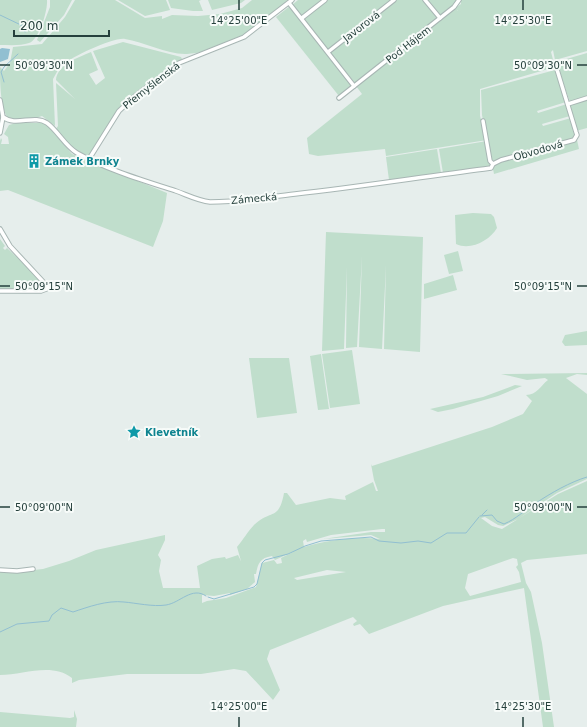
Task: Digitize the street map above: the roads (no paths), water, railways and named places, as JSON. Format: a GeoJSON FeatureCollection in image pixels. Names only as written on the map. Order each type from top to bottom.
{"type":"FeatureCollection","features":[{"type":"Feature","properties":{"kind":"street"},"geometry":{"type":"LineString","coordinates":[[302,18],[325,0]]}},
{"type":"Feature","properties":{"kind":"street","name":"Javorová"},"geometry":{"type":"LineString","coordinates":[[328,52],[394,0]]}},
{"type":"Feature","properties":{"kind":"street"},"geometry":{"type":"LineString","coordinates":[[425,0],[440,18]]}},
{"type":"Feature","properties":{"kind":"street","name":"Pod Hájem"},"geometry":{"type":"LineString","coordinates":[[340,98],[457,4],[459,0]]}},
{"type":"Feature","properties":{"kind":"street"},"geometry":{"type":"LineString","coordinates":[[290,1],[354,86]]}},
{"type":"Feature","properties":{"kind":"street","name":"Přemyšlenská"},"geometry":{"type":"LineString","coordinates":[[89,159],[119,111],[134,96],[179,63],[244,37],[290,1]]}},
{"type":"Feature","properties":{"kind":"street","name":"Obvodová"},"geometry":{"type":"LineString","coordinates":[[426,178],[484,170],[491,168],[493,164],[501,160],[574,140],[577,135],[555,63]]}},
{"type":"Feature","properties":{"kind":"street"},"geometry":{"type":"LineString","coordinates":[[568,104],[587,98]]}},
{"type":"Feature","properties":{"kind":"street"},"geometry":{"type":"LineString","coordinates":[[0,100],[3,117],[0,133]]}},
{"type":"Feature","properties":{"kind":"street"},"geometry":{"type":"LineString","coordinates":[[3,117],[11,121],[40,120],[46,123],[74,151],[89,159]]}},
{"type":"Feature","properties":{"kind":"street"},"geometry":{"type":"LineString","coordinates":[[2,128],[11,121]]}},
{"type":"Feature","properties":{"kind":"street"},"geometry":{"type":"LineString","coordinates":[[483,121],[493,164]]}},
{"type":"Feature","properties":{"kind":"street","name":"Zámecká"},"geometry":{"type":"LineString","coordinates":[[89,159],[141,180],[209,202],[322,192],[426,178]]}},
{"type":"Feature","properties":{"kind":"street"},"geometry":{"type":"LineString","coordinates":[[0,229],[10,246],[49,288],[42,291],[0,291]]}},
{"type":"Feature","properties":{"kind":"street"},"geometry":{"type":"LineString","coordinates":[[0,570],[17,571],[34,569]]}},
{"type":"Feature","properties":{"kind":"water"},"geometry":{"type":"Polygon","coordinates":[[[0,49],[10,49],[8,59],[0,62],[0,49]]]}},
{"type":"Feature","properties":{"kind":"waterway"},"geometry":{"type":"LineString","coordinates":[[0,15],[23,26],[25,32]]}},
{"type":"Feature","properties":{"kind":"waterway"},"geometry":{"type":"LineString","coordinates":[[4,82],[1,72],[4,67],[18,54]]}},
{"type":"Feature","properties":{"kind":"waterway"},"geometry":{"type":"LineString","coordinates":[[480,516],[492,515],[497,521],[504,524],[513,520],[554,492],[587,477]]}},
{"type":"Feature","properties":{"kind":"waterway"},"geometry":{"type":"LineString","coordinates":[[482,515],[487,510]]}},
{"type":"Feature","properties":{"kind":"waterway"},"geometry":{"type":"LineString","coordinates":[[208,597],[214,599],[254,587],[257,584],[262,563],[265,560],[288,554],[305,546],[321,541],[371,537],[379,541],[401,543],[418,541],[431,543],[447,533],[466,533],[479,517]]}},
{"type":"Feature","properties":{"kind":"waterway"},"geometry":{"type":"LineString","coordinates":[[0,632],[17,624],[49,621],[52,615],[61,608],[73,612],[98,604],[111,602],[166,605],[191,594],[201,593],[206,596]]}},
{"type":"Feature","properties":{"kind":"place","name":"Zámek Brnky"},"geometry":{"type":"Point","coordinates":[34,161]}},
{"type":"Feature","properties":{"kind":"place","name":"Klevetník"},"geometry":{"type":"Point","coordinates":[134,432]}}]}
